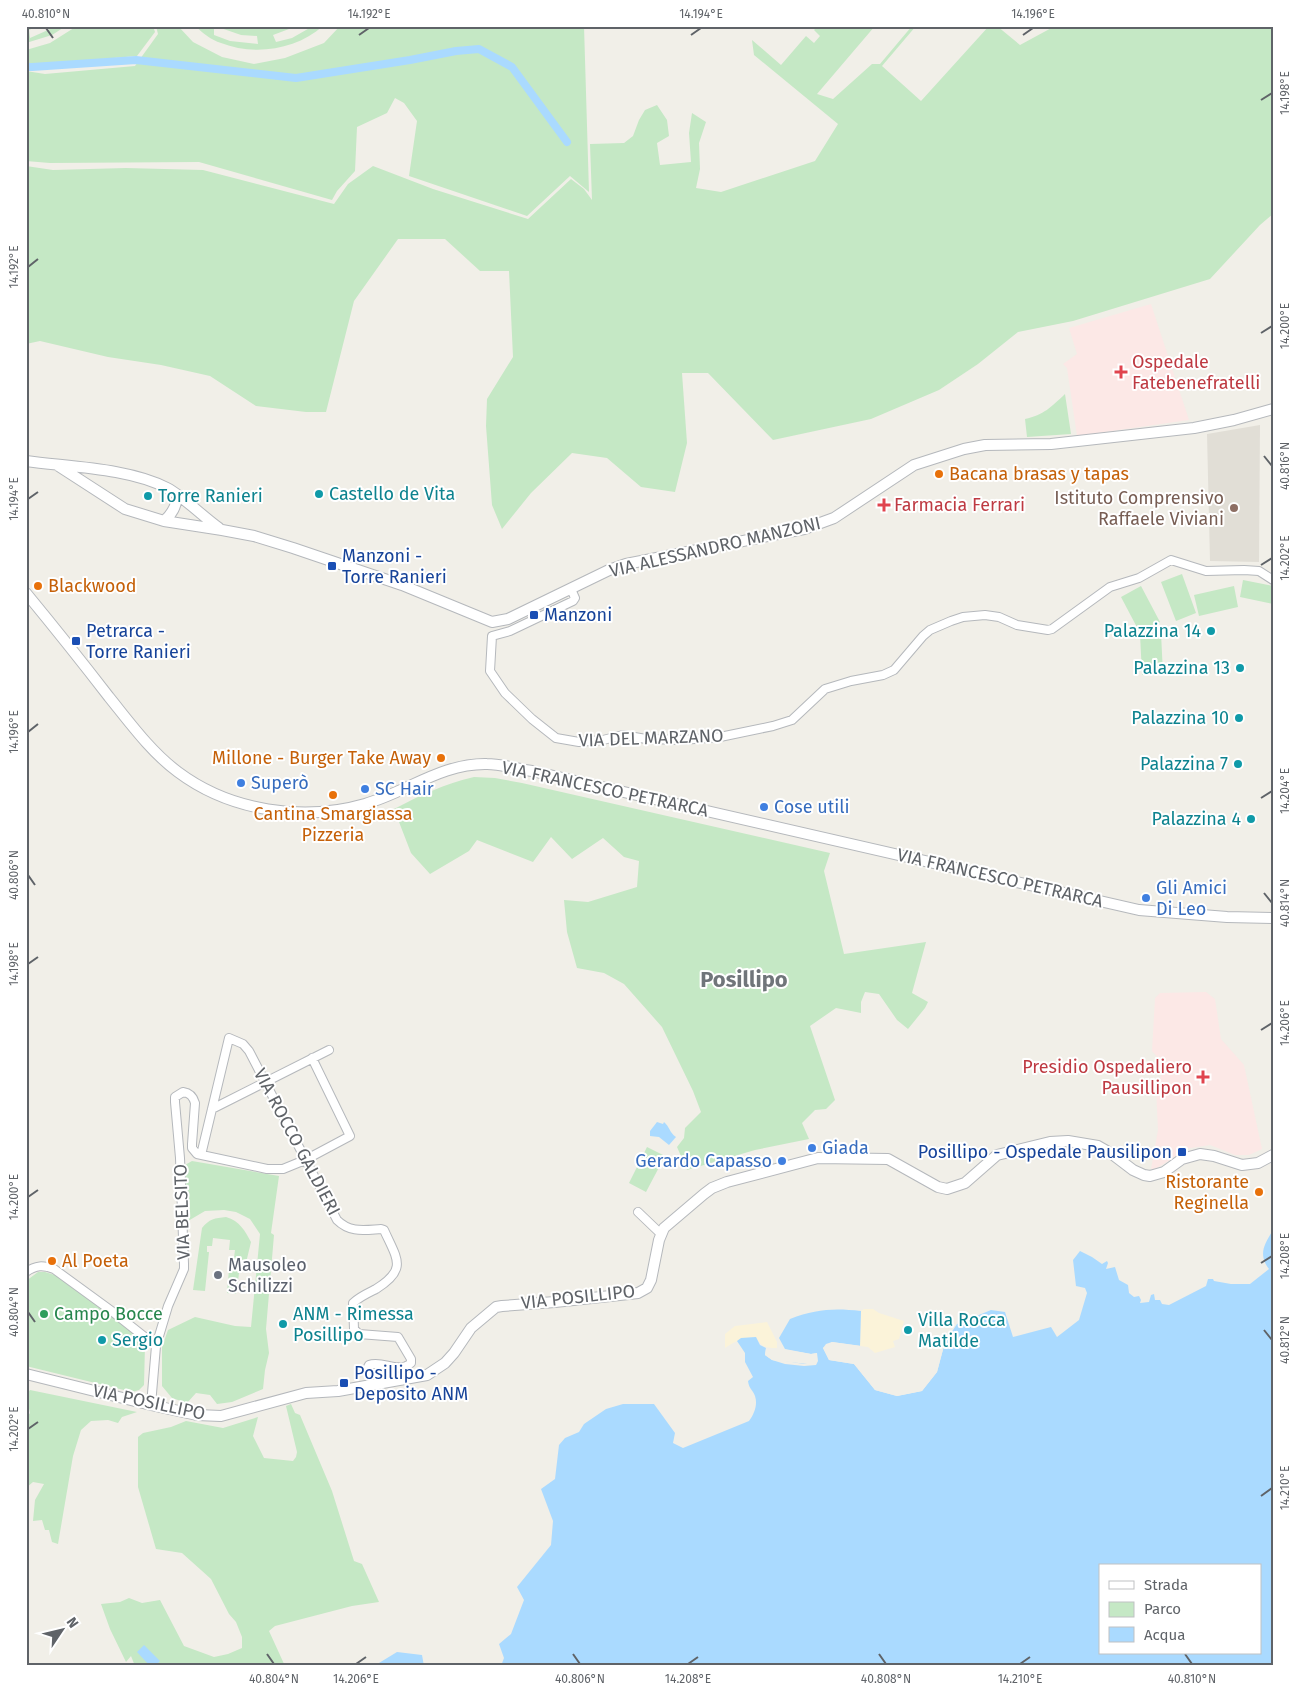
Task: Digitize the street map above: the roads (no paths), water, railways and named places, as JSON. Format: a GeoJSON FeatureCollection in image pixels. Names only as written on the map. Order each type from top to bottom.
{"type":"FeatureCollection","features":[{"type":"Feature","properties":{"kind":"street","name":"VIA ALESSANDRO MANZONI"},"geometry":{"type":"LineString","coordinates":[[57,465],[125,509],[164,521],[254,536],[293,548],[402,585],[492,622],[508,619],[609,570],[626,564],[804,529],[834,518],[914,465],[964,449],[985,445],[1051,444],[1194,428],[1234,420],[1273,409]]}},
{"type":"Feature","properties":{"kind":"street","name":"VIA ALESSANDRO MANZONI"},"geometry":{"type":"LineString","coordinates":[[26,461],[102,470],[156,483],[169,489],[222,530]]}},
{"type":"Feature","properties":{"kind":"street"},"geometry":{"type":"LineString","coordinates":[[100,494],[94,482],[94,477],[96,473],[102,470]]}},
{"type":"Feature","properties":{"kind":"street"},"geometry":{"type":"LineString","coordinates":[[164,521],[173,512],[176,506],[177,495]]}},
{"type":"Feature","properties":{"kind":"street","name":"VIA DEL MARZANO"},"geometry":{"type":"LineString","coordinates":[[571,589],[573,601],[510,631],[492,636],[490,671],[505,693],[532,719],[556,738],[579,742],[603,740],[622,735],[646,739],[682,740],[720,737],[773,726],[792,720],[825,689],[851,681],[883,675],[894,670],[923,636],[940,625],[963,617],[985,615],[999,617],[1017,626],[1041,630],[1052,629],[1110,587],[1139,578],[1171,560],[1206,571],[1259,571],[1273,580]]}},
{"type":"Feature","properties":{"kind":"street","name":"VIA FRANCESCO PETRARCA"},"geometry":{"type":"LineString","coordinates":[[26,593],[160,758],[193,782],[249,806],[284,812],[321,813],[366,804],[440,772],[462,766],[488,764],[532,771],[1139,910],[1227,917],[1273,918]]}},
{"type":"Feature","properties":{"kind":"street","name":"VIA ROCCO GALDIERI"},"geometry":{"type":"LineString","coordinates":[[212,1109],[229,1038],[247,1047],[337,1220],[342,1225],[352,1229],[383,1229],[398,1262],[396,1272],[378,1288],[354,1301],[352,1305],[354,1328],[356,1333],[359,1334],[397,1336],[411,1361],[409,1366],[398,1368],[373,1363],[368,1366],[368,1371],[370,1373],[391,1374],[402,1380]]}},
{"type":"Feature","properties":{"kind":"street"},"geometry":{"type":"LineString","coordinates":[[312,1058],[350,1136],[288,1168],[276,1170],[201,1155],[212,1109],[312,1058],[329,1050]]}},
{"type":"Feature","properties":{"kind":"street","name":"VIA BELSITO"},"geometry":{"type":"LineString","coordinates":[[151,1405],[156,1346],[168,1306],[184,1270],[180,1158],[175,1102],[175,1097],[183,1092],[190,1095],[195,1103],[192,1144],[194,1151],[201,1155]]}},
{"type":"Feature","properties":{"kind":"street"},"geometry":{"type":"LineString","coordinates":[[638,1212],[661,1234],[669,1224],[712,1188],[726,1182],[818,1158],[888,1159],[938,1187],[947,1189],[965,1183],[993,1158],[1004,1152],[1050,1142],[1068,1141],[1098,1146],[1144,1176],[1164,1172],[1182,1159],[1200,1154],[1214,1156],[1242,1166],[1258,1162],[1273,1154]]}},
{"type":"Feature","properties":{"kind":"street","name":"VIA POSILLIPO"},"geometry":{"type":"LineString","coordinates":[[26,1374],[151,1405],[198,1414],[222,1416],[306,1393],[338,1391],[427,1375],[437,1369],[454,1353],[471,1328],[496,1307],[621,1295],[642,1291],[650,1285],[661,1234]]}},
{"type":"Feature","properties":{"kind":"street"},"geometry":{"type":"LineString","coordinates":[[26,1272],[37,1266],[47,1266],[54,1269],[156,1346]]}},
{"type":"Feature","properties":{"kind":"water"},"geometry":{"type":"Polygon","coordinates":[[[657,1122],[663,1124],[664,1122],[676,1137],[669,1145],[659,1137],[650,1136],[650,1131],[657,1122]]]}},
{"type":"Feature","properties":{"kind":"water"},"geometry":{"type":"Polygon","coordinates":[[[1273,1230],[1273,1666],[501,1666],[504,1658],[499,1644],[511,1634],[524,1600],[517,1587],[551,1545],[553,1521],[541,1489],[555,1479],[559,1445],[565,1438],[579,1432],[584,1424],[606,1409],[623,1404],[654,1404],[675,1433],[673,1443],[683,1448],[749,1421],[756,1406],[756,1399],[748,1381],[753,1377],[745,1362],[745,1353],[737,1341],[741,1338],[756,1337],[760,1345],[766,1348],[765,1355],[772,1360],[816,1365],[817,1353],[811,1354],[785,1349],[779,1338],[790,1319],[817,1311],[834,1310],[861,1311],[860,1346],[832,1342],[823,1348],[829,1360],[854,1364],[875,1390],[897,1396],[922,1391],[937,1372],[945,1342],[957,1324],[991,1310],[1005,1312],[1013,1337],[1051,1327],[1057,1337],[1079,1320],[1087,1293],[1085,1288],[1076,1286],[1073,1260],[1080,1251],[1102,1264],[1107,1261],[1106,1269],[1115,1267],[1119,1280],[1128,1285],[1129,1293],[1134,1297],[1139,1296],[1140,1303],[1149,1302],[1151,1295],[1154,1294],[1155,1300],[1160,1300],[1162,1304],[1169,1305],[1206,1286],[1208,1279],[1231,1284],[1250,1284],[1269,1269],[1263,1254],[1265,1245],[1273,1230]]]}},
{"type":"Feature","properties":{"kind":"water"},"geometry":{"type":"Polygon","coordinates":[[[144,1645],[160,1661],[155,1666],[150,1666],[137,1652],[144,1645]]]}},
{"type":"Feature","properties":{"kind":"water"},"geometry":{"type":"Polygon","coordinates":[[[397,1652],[422,1655],[424,1666],[374,1666],[397,1652]]]}},
{"type":"Feature","properties":{"kind":"waterway"},"geometry":{"type":"LineString","coordinates":[[26,67],[136,60],[296,78],[456,51],[479,49],[512,67],[567,142]]}},
{"type":"Feature","properties":{"kind":"place","name":"Ospedale Fatebenefratelli"},"geometry":{"type":"Point","coordinates":[1121,372]}},
{"type":"Feature","properties":{"kind":"place","name":"Bacana brasas y tapas"},"geometry":{"type":"Point","coordinates":[939,474]}},
{"type":"Feature","properties":{"kind":"place","name":"Castello de Vita"},"geometry":{"type":"Point","coordinates":[319,494]}},
{"type":"Feature","properties":{"kind":"place","name":"Torre Ranieri"},"geometry":{"type":"Point","coordinates":[148,496]}},
{"type":"Feature","properties":{"kind":"place","name":"Farmacia Ferrari"},"geometry":{"type":"Point","coordinates":[884,505]}},
{"type":"Feature","properties":{"kind":"place","name":"Istituto Comprensivo Raffaele Viviani"},"geometry":{"type":"Point","coordinates":[1234,508]}},
{"type":"Feature","properties":{"kind":"place","name":"Manzoni - Torre Ranieri"},"geometry":{"type":"Point","coordinates":[332,566]}},
{"type":"Feature","properties":{"kind":"place","name":"Blackwood"},"geometry":{"type":"Point","coordinates":[38,586]}},
{"type":"Feature","properties":{"kind":"place","name":"Manzoni"},"geometry":{"type":"Point","coordinates":[534,615]}},
{"type":"Feature","properties":{"kind":"place","name":"Palazzina 14"},"geometry":{"type":"Point","coordinates":[1211,631]}},
{"type":"Feature","properties":{"kind":"place","name":"Petrarca - Torre Ranieri"},"geometry":{"type":"Point","coordinates":[76,641]}},
{"type":"Feature","properties":{"kind":"place","name":"Palazzina 13"},"geometry":{"type":"Point","coordinates":[1240,668]}},
{"type":"Feature","properties":{"kind":"place","name":"Palazzina 10"},"geometry":{"type":"Point","coordinates":[1239,718]}},
{"type":"Feature","properties":{"kind":"place","name":"Millone - Burger Take Away"},"geometry":{"type":"Point","coordinates":[441,758]}},
{"type":"Feature","properties":{"kind":"place","name":"Palazzina 7"},"geometry":{"type":"Point","coordinates":[1238,764]}},
{"type":"Feature","properties":{"kind":"place","name":"Superò"},"geometry":{"type":"Point","coordinates":[241,783]}},
{"type":"Feature","properties":{"kind":"place","name":"SC Hair"},"geometry":{"type":"Point","coordinates":[365,789]}},
{"type":"Feature","properties":{"kind":"place","name":"Cantina Smargiassa Pizzeria"},"geometry":{"type":"Point","coordinates":[333,795]}},
{"type":"Feature","properties":{"kind":"place","name":"Cose utili"},"geometry":{"type":"Point","coordinates":[764,807]}},
{"type":"Feature","properties":{"kind":"place","name":"Palazzina 4"},"geometry":{"type":"Point","coordinates":[1251,819]}},
{"type":"Feature","properties":{"kind":"place","name":"Gli Amici Di Leo"},"geometry":{"type":"Point","coordinates":[1146,898]}},
{"type":"Feature","properties":{"kind":"place","name":"Presidio Ospedaliero Pausillipon"},"geometry":{"type":"Point","coordinates":[1203,1077]}},
{"type":"Feature","properties":{"kind":"place","name":"Giada"},"geometry":{"type":"Point","coordinates":[812,1148]}},
{"type":"Feature","properties":{"kind":"place","name":"Posillipo - Ospedale Pausilipon"},"geometry":{"type":"Point","coordinates":[1182,1152]}},
{"type":"Feature","properties":{"kind":"place","name":"Gerardo Capasso"},"geometry":{"type":"Point","coordinates":[782,1161]}},
{"type":"Feature","properties":{"kind":"place","name":"Ristorante Reginella"},"geometry":{"type":"Point","coordinates":[1259,1192]}},
{"type":"Feature","properties":{"kind":"place","name":"Al Poeta"},"geometry":{"type":"Point","coordinates":[52,1261]}},
{"type":"Feature","properties":{"kind":"place","name":"Mausoleo Schilizzi"},"geometry":{"type":"Point","coordinates":[218,1275]}},
{"type":"Feature","properties":{"kind":"place","name":"Campo Bocce"},"geometry":{"type":"Point","coordinates":[44,1314]}},
{"type":"Feature","properties":{"kind":"place","name":"ANM - Rimessa Posillipo"},"geometry":{"type":"Point","coordinates":[283,1324]}},
{"type":"Feature","properties":{"kind":"place","name":"Villa Rocca Matilde"},"geometry":{"type":"Point","coordinates":[908,1330]}},
{"type":"Feature","properties":{"kind":"place","name":"Sergio"},"geometry":{"type":"Point","coordinates":[102,1340]}},
{"type":"Feature","properties":{"kind":"place","name":"Posillipo - Deposito ANM"},"geometry":{"type":"Point","coordinates":[344,1383]}},
{"type":"Feature","properties":{"kind":"district","name":"Posillipo"},"geometry":{"type":"Point","coordinates":[744,979]}}]}
